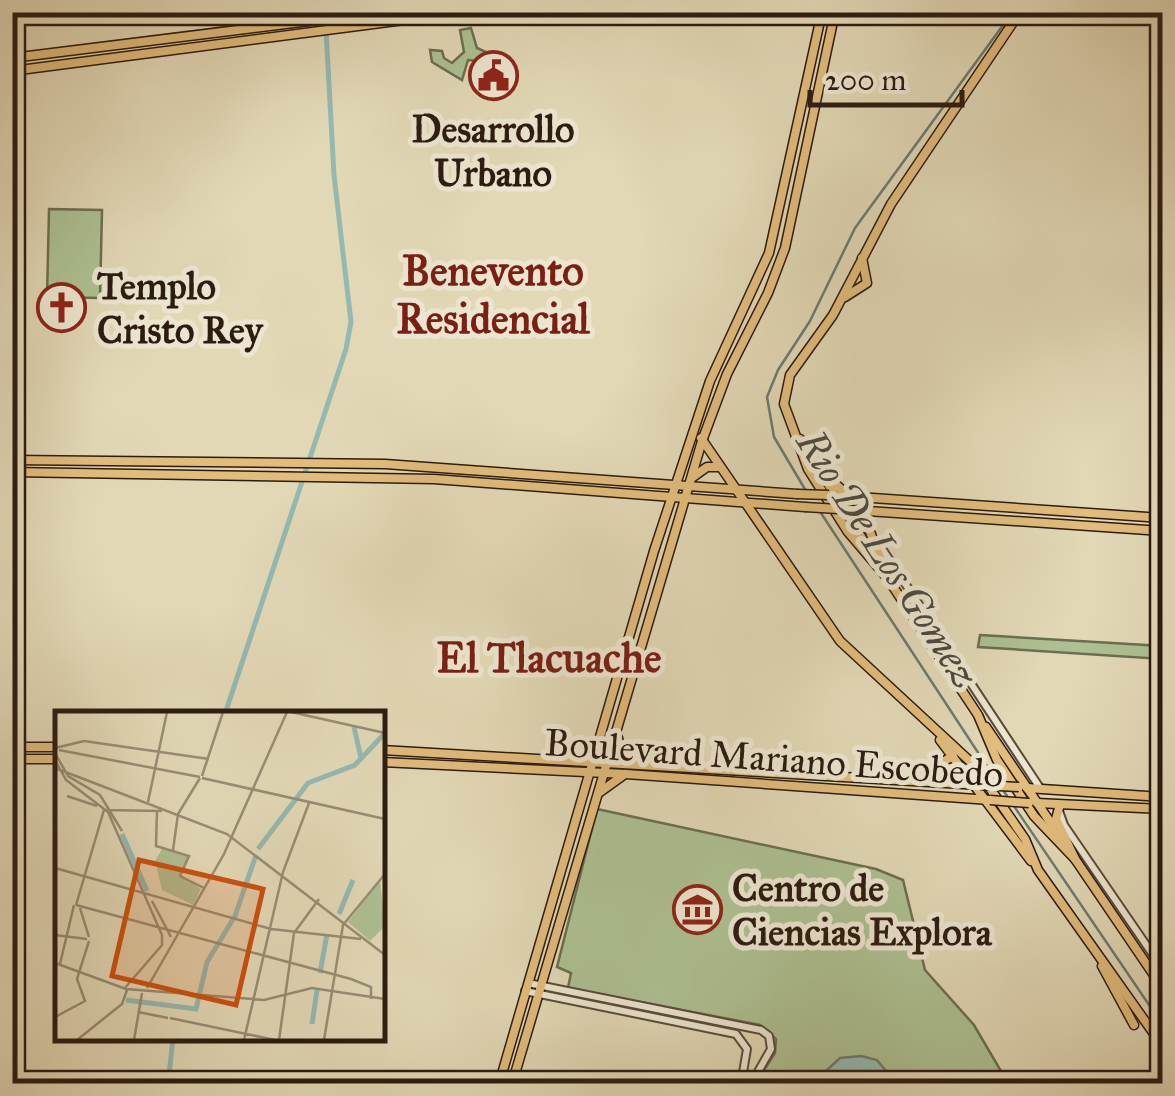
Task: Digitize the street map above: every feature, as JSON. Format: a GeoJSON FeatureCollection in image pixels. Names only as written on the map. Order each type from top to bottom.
{"type":"FeatureCollection","features":[{"type":"Feature","properties":{"kind":"main road"},"geometry":{"type":"LineString","coordinates":[[12,58],[382,12]]}},
{"type":"Feature","properties":{"kind":"main road"},"geometry":{"type":"LineString","coordinates":[[12,71],[321,34],[466,12]]}},
{"type":"Feature","properties":{"kind":"main road"},"geometry":{"type":"LineString","coordinates":[[499,1084],[668,510],[706,394],[769,254],[822,12]]}},
{"type":"Feature","properties":{"kind":"main road"},"geometry":{"type":"LineString","coordinates":[[512,1084],[702,441],[727,374],[768,293],[785,248],[835,12]]}},
{"type":"Feature","properties":{"kind":"main road"},"geometry":{"type":"LineString","coordinates":[[888,579],[859,550],[808,468],[788,419],[784,397],[790,375],[842,300],[862,256],[908,177],[1020,12]]}},
{"type":"Feature","properties":{"kind":"main road"},"geometry":{"type":"LineString","coordinates":[[842,300],[867,283],[862,256]]}},
{"type":"Feature","properties":{"kind":"main road"},"geometry":{"type":"LineString","coordinates":[[706,394],[699,424],[702,441],[840,640],[916,716],[977,785],[1162,1045]]}},
{"type":"Feature","properties":{"kind":"main road"},"geometry":{"type":"LineString","coordinates":[[788,419],[833,496],[857,527],[1033,803],[1162,987]]}},
{"type":"Feature","properties":{"kind":"main road"},"geometry":{"type":"LineString","coordinates":[[810,456],[821,461],[837,488],[848,492]]}},
{"type":"Feature","properties":{"kind":"main road"},"geometry":{"type":"LineString","coordinates":[[12,460],[424,466],[687,489],[1162,518]]}},
{"type":"Feature","properties":{"kind":"main road"},"geometry":{"type":"LineString","coordinates":[[12,472],[434,479],[673,498],[707,467],[720,468]]}},
{"type":"Feature","properties":{"kind":"main road"},"geometry":{"type":"LineString","coordinates":[[687,489],[744,501],[805,507],[1162,532]]}},
{"type":"Feature","properties":{"kind":"main road"},"geometry":{"type":"LineString","coordinates":[[661,498],[668,510]]}},
{"type":"Feature","properties":{"kind":"main road"},"geometry":{"type":"LineString","coordinates":[[857,527],[866,510]]}},
{"type":"Feature","properties":{"kind":"main road"},"geometry":{"type":"LineString","coordinates":[[869,529],[888,579]]}},
{"type":"Feature","properties":{"kind":"main road"},"geometry":{"type":"LineString","coordinates":[[916,716],[974,764],[1017,827],[1038,870]]}},
{"type":"Feature","properties":{"kind":"main road"},"geometry":{"type":"LineString","coordinates":[[978,716],[997,760],[1034,816],[1075,859]]}},
{"type":"Feature","properties":{"kind":"main road"},"geometry":{"type":"LineString","coordinates":[[618,731],[621,752],[638,764]]}},
{"type":"Feature","properties":{"kind":"main road"},"geometry":{"type":"LineString","coordinates":[[575,760],[599,745]]}},
{"type":"Feature","properties":{"kind":"main road"},"geometry":{"type":"LineString","coordinates":[[12,747],[55,747]]}},
{"type":"Feature","properties":{"kind":"main road","name":"Boulevard Mariano Escobedo"},"geometry":{"type":"LineString","coordinates":[[385,750],[1162,796]]}},
{"type":"Feature","properties":{"kind":"main road"},"geometry":{"type":"LineString","coordinates":[[12,759],[55,758]]}},
{"type":"Feature","properties":{"kind":"main road"},"geometry":{"type":"LineString","coordinates":[[957,760],[960,776],[944,783],[936,766],[957,760]]}},
{"type":"Feature","properties":{"kind":"main road","name":"Boulevard Mariano Escobedo"},"geometry":{"type":"LineString","coordinates":[[385,762],[811,786],[969,798],[989,803],[1162,810]]}},
{"type":"Feature","properties":{"kind":"main road"},"geometry":{"type":"LineString","coordinates":[[596,795],[626,774]]}},
{"type":"Feature","properties":{"kind":"main road"},"geometry":{"type":"LineString","coordinates":[[811,786],[818,776]]}},
{"type":"Feature","properties":{"kind":"main road"},"geometry":{"type":"LineString","coordinates":[[1062,790],[1072,804]]}},
{"type":"Feature","properties":{"kind":"main road"},"geometry":{"type":"LineString","coordinates":[[1092,805],[1093,792]]}},
{"type":"Feature","properties":{"kind":"main road"},"geometry":{"type":"LineString","coordinates":[[1060,806],[1056,820],[1073,847],[1075,859]]}},
{"type":"Feature","properties":{"kind":"main road"},"geometry":{"type":"LineString","coordinates":[[1092,944],[1134,1025]]}},
{"type":"Feature","properties":{"kind":"main road"},"geometry":{"type":"LineString","coordinates":[[1145,961],[1162,979]]}},
{"type":"Feature","properties":{"kind":"street"},"geometry":{"type":"LineString","coordinates":[[888,512],[870,517],[869,529],[1040,788]]}},
{"type":"Feature","properties":{"kind":"street"},"geometry":{"type":"LineString","coordinates":[[1060,806],[1064,825],[1162,968]]}},
{"type":"Feature","properties":{"kind":"street"},"geometry":{"type":"LineString","coordinates":[[526,987],[766,1032],[771,1049],[751,1084]]}},
{"type":"Feature","properties":{"kind":"street"},"geometry":{"type":"LineString","coordinates":[[642,1010],[741,1036],[748,1054],[741,1084]]}},
{"type":"Feature","properties":{"kind":"green space"},"geometry":{"type":"Polygon","coordinates":[[[471,28],[477,48],[486,52],[480,61],[468,60],[462,80],[432,62],[430,50],[442,51],[452,63],[464,52],[460,30],[471,28]]]}},
{"type":"Feature","properties":{"kind":"green space"},"geometry":{"type":"Polygon","coordinates":[[[49,209],[102,210],[100,298],[47,297],[49,209]]]}},
{"type":"Feature","properties":{"kind":"green space"},"geometry":{"type":"Polygon","coordinates":[[[980,635],[1162,646],[1162,659],[978,647],[980,635]]]}},
{"type":"Feature","properties":{"kind":"green space","name":"Centro de Ciencias Explora"},"geometry":{"type":"Polygon","coordinates":[[[597,809],[876,869],[903,880],[925,970],[974,1025],[1008,1083],[756,1083],[775,1053],[776,1039],[760,1025],[568,988],[571,973],[557,967],[597,809]]]}},
{"type":"Feature","properties":{"kind":"water"},"geometry":{"type":"Polygon","coordinates":[[[861,1056],[877,1060],[896,1083],[813,1083],[840,1058],[861,1056]]]}},
{"type":"Feature","properties":{"kind":"waterway"},"geometry":{"type":"LineString","coordinates":[[226,711],[346,349],[351,322],[334,175],[325,12]]}},
{"type":"Feature","properties":{"kind":"waterway","name":"Rio De Los Gomez"},"geometry":{"type":"LineString","coordinates":[[806,491],[774,437],[767,397],[778,370],[810,321],[855,228],[1006,21],[1007,12]]}},
{"type":"Feature","properties":{"kind":"waterway","name":"Rio De Los Gomez"},"geometry":{"type":"LineString","coordinates":[[819,510],[998,783]]}},
{"type":"Feature","properties":{"kind":"waterway","name":"Rio De Los Gomez"},"geometry":{"type":"LineString","coordinates":[[1003,790],[1162,1024]]}},
{"type":"Feature","properties":{"kind":"waterway"},"geometry":{"type":"LineString","coordinates":[[168,1084],[173,1041]]}},
{"type":"Feature","properties":{"kind":"place","name":"Desarrollo Urbano"},"geometry":{"type":"Point","coordinates":[493,75]}},
{"type":"Feature","properties":{"kind":"place","name":"Templo Cristo Rey"},"geometry":{"type":"Point","coordinates":[62,308]}},
{"type":"Feature","properties":{"kind":"place","name":"Centro de Ciencias Explora"},"geometry":{"type":"Point","coordinates":[697,910]}},
{"type":"Feature","properties":{"kind":"district","name":"Benevento Residencial"},"geometry":{"type":"Point","coordinates":[493,295]}},
{"type":"Feature","properties":{"kind":"district","name":"El Tlacuache"},"geometry":{"type":"Point","coordinates":[549,658]}}]}
